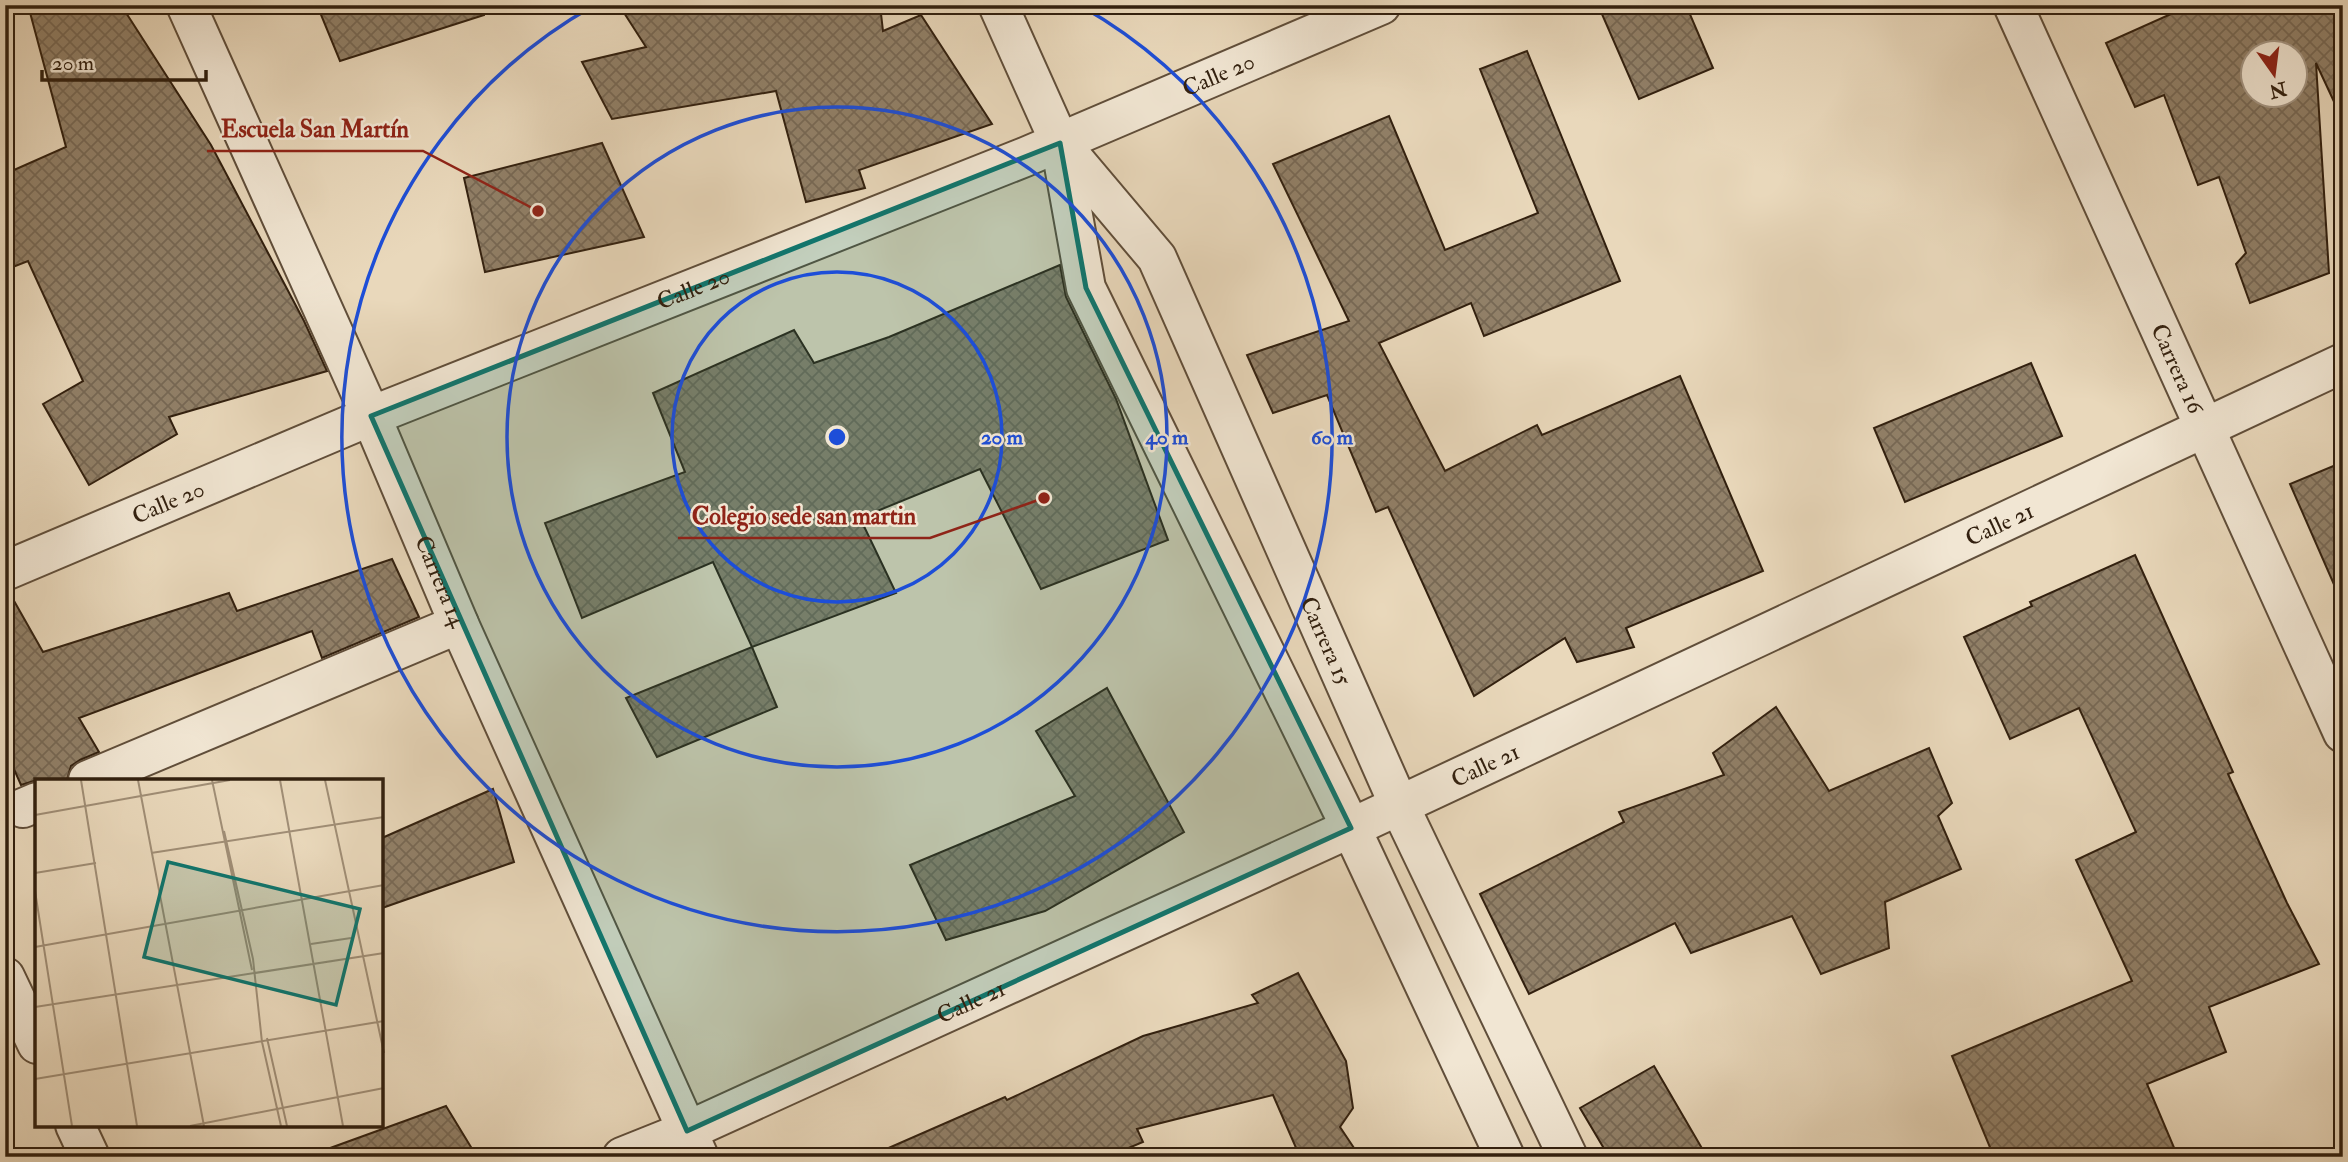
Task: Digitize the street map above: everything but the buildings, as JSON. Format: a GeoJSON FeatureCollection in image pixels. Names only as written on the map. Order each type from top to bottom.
{"type":"FeatureCollection","features":[{"type":"Feature","properties":{"kind":"street","name":"Carrera 14"},"geometry":{"type":"LineString","coordinates":[[186,5],[371,416],[458,624],[693,1144]]}},
{"type":"Feature","properties":{"kind":"street","name":"Carrera 15"},"geometry":{"type":"LineString","coordinates":[[998,5],[1060,143],[1086,288],[1351,828],[1505,1157]]}},
{"type":"Feature","properties":{"kind":"street","name":"Calle 20"},"geometry":{"type":"LineString","coordinates":[[5,570],[371,416],[1060,143],[1381,5]]}},
{"type":"Feature","properties":{"kind":"street","name":"Carrera 16"},"geometry":{"type":"LineString","coordinates":[[2013,5],[2343,733]]}},
{"type":"Feature","properties":{"kind":"street","name":"Carrera 15"},"geometry":{"type":"LineString","coordinates":[[1060,143],[1157,258],[1399,805],[1568,1157]]}},
{"type":"Feature","properties":{"kind":"street","name":"Calle 21"},"geometry":{"type":"LineString","coordinates":[[622,1157],[693,1144],[1399,805],[2343,363]]}},
{"type":"Feature","properties":{"kind":"street"},"geometry":{"type":"LineString","coordinates":[[90,779],[458,624]]}},
{"type":"Feature","properties":{"kind":"street"},"geometry":{"type":"LineString","coordinates":[[5,977],[35,1040]]}},
{"type":"Feature","properties":{"kind":"street"},"geometry":{"type":"LineString","coordinates":[[76,1127],[90,1157]]}},
{"type":"Feature","properties":{"kind":"highlighted area"},"geometry":{"type":"Polygon","coordinates":[[[1060,143],[1086,288],[1351,828],[687,1131],[371,416],[1060,143]]]}},
{"type":"Feature","properties":{"kind":"place","name":"Escuela San Martín"},"geometry":{"type":"Point","coordinates":[538,211]}},
{"type":"Feature","properties":{"kind":"place","name":"Colegio sede san martin"},"geometry":{"type":"Point","coordinates":[1044,498]}}]}
